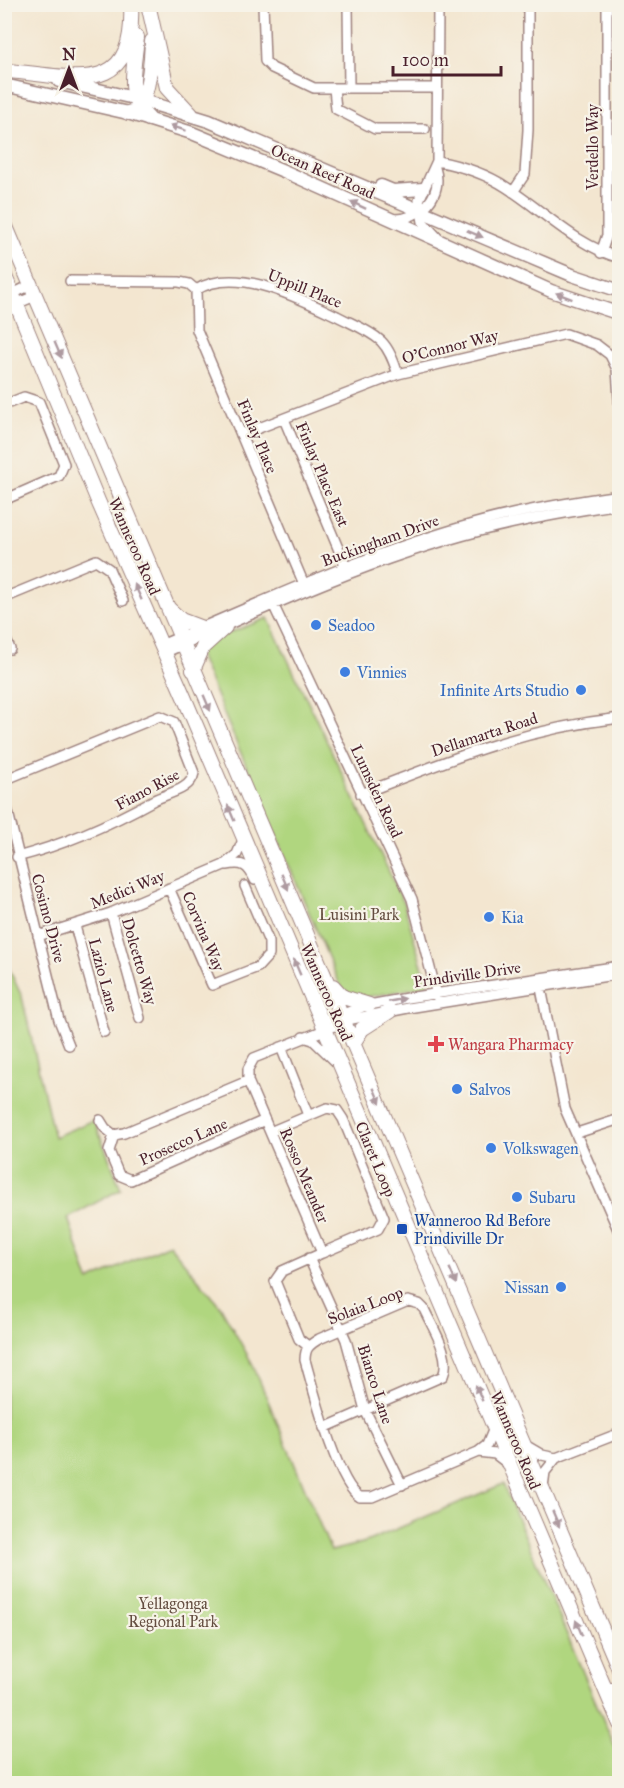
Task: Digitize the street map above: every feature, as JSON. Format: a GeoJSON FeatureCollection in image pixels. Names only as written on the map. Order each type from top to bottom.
{"type":"FeatureCollection","features":[{"type":"Feature","properties":{"kind":"highway"},"geometry":{"type":"LineString","coordinates":[[6,70],[90,78],[107,73],[119,63],[126,51],[131,35],[133,4]]}},
{"type":"Feature","properties":{"kind":"highway"},"geometry":{"type":"LineString","coordinates":[[133,4],[138,30],[133,78],[138,108]]}},
{"type":"Feature","properties":{"kind":"highway"},"geometry":{"type":"LineString","coordinates":[[148,4],[152,30],[167,88],[191,114]]}},
{"type":"Feature","properties":{"kind":"highway"},"geometry":{"type":"LineString","coordinates":[[138,108],[151,57],[152,30]]}},
{"type":"Feature","properties":{"kind":"highway","name":"Wanneroo Road"},"geometry":{"type":"LineString","coordinates":[[4,222],[166,607],[543,1487],[620,1673]]}},
{"type":"Feature","properties":{"kind":"highway","name":"Wanneroo Road"},"geometry":{"type":"LineString","coordinates":[[4,274],[9,301],[163,649],[620,1724]]}},
{"type":"Feature","properties":{"kind":"highway"},"geometry":{"type":"LineString","coordinates":[[166,607],[181,620],[202,628]]}},
{"type":"Feature","properties":{"kind":"highway"},"geometry":{"type":"LineString","coordinates":[[193,670],[203,646],[225,627]]}},
{"type":"Feature","properties":{"kind":"highway"},"geometry":{"type":"LineString","coordinates":[[326,978],[343,997],[369,1005]]}},
{"type":"Feature","properties":{"kind":"highway"},"geometry":{"type":"LineString","coordinates":[[354,1042],[362,1029],[390,1011]]}},
{"type":"Feature","properties":{"kind":"main road","name":"Ocean Reef Road"},"geometry":{"type":"LineString","coordinates":[[6,70],[138,108],[551,291],[620,314]]}},
{"type":"Feature","properties":{"kind":"main road","name":"Ocean Reef Road"},"geometry":{"type":"LineString","coordinates":[[4,85],[138,108],[191,114],[572,275],[620,291]]}},
{"type":"Feature","properties":{"kind":"main road"},"geometry":{"type":"LineString","coordinates":[[329,172],[356,176],[393,191],[423,189]]}},
{"type":"Feature","properties":{"kind":"street"},"geometry":{"type":"LineString","coordinates":[[263,4],[264,57],[268,65],[310,87],[437,88]]}},
{"type":"Feature","properties":{"kind":"street"},"geometry":{"type":"LineString","coordinates":[[348,4],[349,88]]}},
{"type":"Feature","properties":{"kind":"street"},"geometry":{"type":"LineString","coordinates":[[389,219],[404,219],[421,211],[429,204],[439,177],[436,164],[438,4]]}},
{"type":"Feature","properties":{"kind":"street"},"geometry":{"type":"LineString","coordinates":[[513,192],[525,174],[528,130],[528,4]]}},
{"type":"Feature","properties":{"kind":"street","name":"Verdello Way"},"geometry":{"type":"LineString","coordinates":[[601,253],[607,235],[608,4]]}},
{"type":"Feature","properties":{"kind":"street"},"geometry":{"type":"LineString","coordinates":[[334,88],[336,109],[371,128],[424,129]]}},
{"type":"Feature","properties":{"kind":"street"},"geometry":{"type":"LineString","coordinates":[[436,164],[467,167],[513,192],[567,234],[601,253],[620,258]]}},
{"type":"Feature","properties":{"kind":"street"},"geometry":{"type":"LineString","coordinates":[[436,164],[419,200],[427,228],[442,242]]}},
{"type":"Feature","properties":{"kind":"street"},"geometry":{"type":"LineString","coordinates":[[70,281],[179,282],[189,284],[196,290]]}},
{"type":"Feature","properties":{"kind":"street","name":"Uppill Place"},"geometry":{"type":"LineString","coordinates":[[196,290],[213,282],[257,284],[293,295],[380,339],[387,347],[398,374]]}},
{"type":"Feature","properties":{"kind":"street","name":"Finlay Place"},"geometry":{"type":"LineString","coordinates":[[196,290],[197,330],[305,588]]}},
{"type":"Feature","properties":{"kind":"street"},"geometry":{"type":"LineString","coordinates":[[9,301],[33,291]]}},
{"type":"Feature","properties":{"kind":"street","name":"O'Connor Way"},"geometry":{"type":"LineString","coordinates":[[241,435],[398,374],[566,334],[597,345],[610,355],[616,369],[620,414]]}},
{"type":"Feature","properties":{"kind":"street"},"geometry":{"type":"LineString","coordinates":[[4,405],[24,397],[39,402],[64,464],[58,476],[4,500]]}},
{"type":"Feature","properties":{"kind":"street","name":"Finlay Place East"},"geometry":{"type":"LineString","coordinates":[[284,419],[347,571]]}},
{"type":"Feature","properties":{"kind":"street","name":"Buckingham Drive"},"geometry":{"type":"LineString","coordinates":[[163,649],[225,627],[272,603],[347,571],[477,523],[620,495]]}},
{"type":"Feature","properties":{"kind":"street","name":"Buckingham Drive"},"geometry":{"type":"LineString","coordinates":[[347,571],[479,531],[620,504]]}},
{"type":"Feature","properties":{"kind":"street"},"geometry":{"type":"LineString","coordinates":[[4,598],[96,560],[109,569],[123,601]]}},
{"type":"Feature","properties":{"kind":"street","name":"Buckingham Drive"},"geometry":{"type":"LineString","coordinates":[[181,642],[202,628],[272,603]]}},
{"type":"Feature","properties":{"kind":"street","name":"Lumsden Road"},"geometry":{"type":"LineString","coordinates":[[272,603],[412,899],[438,998]]}},
{"type":"Feature","properties":{"kind":"street"},"geometry":{"type":"LineString","coordinates":[[4,635],[10,649]]}},
{"type":"Feature","properties":{"kind":"street","name":"Fiano Rise"},"geometry":{"type":"LineString","coordinates":[[4,780],[160,716],[174,722],[194,773],[187,786],[112,824],[67,844],[17,857]]}},
{"type":"Feature","properties":{"kind":"street","name":"Dellamarta Road"},"geometry":{"type":"LineString","coordinates":[[361,794],[502,741],[545,729],[620,718]]}},
{"type":"Feature","properties":{"kind":"street","name":"Cosimo Drive"},"geometry":{"type":"LineString","coordinates":[[4,796],[17,857],[59,1020],[69,1046]]}},
{"type":"Feature","properties":{"kind":"street","name":"Medici Way"},"geometry":{"type":"LineString","coordinates":[[38,936],[111,913],[224,865],[237,854],[243,840]]}},
{"type":"Feature","properties":{"kind":"street"},"geometry":{"type":"LineString","coordinates":[[224,865],[236,863],[247,866],[255,882],[263,886]]}},
{"type":"Feature","properties":{"kind":"street","name":"Corvina Way"},"geometry":{"type":"LineString","coordinates":[[170,888],[212,985],[258,967],[269,955],[269,942],[245,886]]}},
{"type":"Feature","properties":{"kind":"street","name":"Dolcetto Way"},"geometry":{"type":"LineString","coordinates":[[111,913],[140,1018]]}},
{"type":"Feature","properties":{"kind":"street","name":"Lazio Lane"},"geometry":{"type":"LineString","coordinates":[[75,926],[104,1032]]}},
{"type":"Feature","properties":{"kind":"street","name":"Prindiville Drive"},"geometry":{"type":"LineString","coordinates":[[540,983],[620,966]]}},
{"type":"Feature","properties":{"kind":"street","name":"Prindiville Drive"},"geometry":{"type":"LineString","coordinates":[[322,1025],[369,1005],[620,974]]}},
{"type":"Feature","properties":{"kind":"street"},"geometry":{"type":"LineString","coordinates":[[540,983],[565,1109],[620,1234]]}},
{"type":"Feature","properties":{"kind":"street","name":"Prindiville Drive"},"geometry":{"type":"LineString","coordinates":[[343,1017],[390,1011],[438,998]]}},
{"type":"Feature","properties":{"kind":"street"},"geometry":{"type":"LineString","coordinates":[[100,1120],[105,1128],[114,1135],[248,1082],[248,1069],[254,1058],[303,1038],[322,1025]]}},
{"type":"Feature","properties":{"kind":"street"},"geometry":{"type":"LineString","coordinates":[[303,1038],[313,1040],[342,1068]]}},
{"type":"Feature","properties":{"kind":"street"},"geometry":{"type":"LineString","coordinates":[[281,1047],[308,1115]]}},
{"type":"Feature","properties":{"kind":"street","name":"Rosso Meander"},"geometry":{"type":"LineString","coordinates":[[248,1082],[322,1253]]}},
{"type":"Feature","properties":{"kind":"street","name":"Claret Loop"},"geometry":{"type":"LineString","coordinates":[[270,1132],[327,1108],[340,1113],[384,1218],[378,1229],[322,1253]]}},
{"type":"Feature","properties":{"kind":"street"},"geometry":{"type":"LineString","coordinates":[[577,1132],[620,1119]]}},
{"type":"Feature","properties":{"kind":"street","name":"Prosecco Lane"},"geometry":{"type":"LineString","coordinates":[[114,1135],[109,1150],[119,1175],[132,1180],[266,1120]]}},
{"type":"Feature","properties":{"kind":"street"},"geometry":{"type":"LineString","coordinates":[[322,1253],[282,1271],[275,1281],[299,1339],[308,1346],[305,1360],[324,1428],[349,1486],[356,1494],[372,1497],[478,1452],[488,1444],[494,1428]]}},
{"type":"Feature","properties":{"kind":"street","name":"Bianco Lane"},"geometry":{"type":"LineString","coordinates":[[309,1258],[346,1340],[365,1410],[402,1485]]}},
{"type":"Feature","properties":{"kind":"street","name":"Solaia Loop"},"geometry":{"type":"LineString","coordinates":[[308,1346],[408,1301],[424,1309],[444,1356],[446,1370],[443,1376],[324,1428]]}},
{"type":"Feature","properties":{"kind":"street"},"geometry":{"type":"LineString","coordinates":[[543,1487],[545,1472],[556,1458],[620,1433]]}},
{"type":"Feature","properties":{"kind":"street"},"geometry":{"type":"LineString","coordinates":[[525,1445],[542,1455],[556,1458]]}},
{"type":"Feature","properties":{"kind":"street"},"geometry":{"type":"LineString","coordinates":[[478,1452],[495,1454],[509,1466]]}},
{"type":"Feature","properties":{"kind":"street"},"geometry":{"type":"LineString","coordinates":[[604,1687],[620,1673]]}},
{"type":"Feature","properties":{"kind":"street"},"geometry":{"type":"LineString","coordinates":[[604,1687],[620,1685]]}},
{"type":"Feature","properties":{"kind":"green space","name":"Luisini Park"},"geometry":{"type":"Polygon","coordinates":[[[268,618],[403,901],[428,986],[367,997],[349,1006],[195,646],[268,618]]]}},
{"type":"Feature","properties":{"kind":"green space","name":"Yellagonga Regional Park"},"geometry":{"type":"Polygon","coordinates":[[[4,958],[22,997],[54,1137],[94,1120],[121,1189],[68,1218],[89,1281],[169,1244],[220,1306],[253,1365],[331,1551],[366,1542],[503,1484],[619,1757],[619,1783],[5,1783],[4,958]]]}},
{"type":"Feature","properties":{"kind":"place","name":"Seadoo"},"geometry":{"type":"Point","coordinates":[316,625]}},
{"type":"Feature","properties":{"kind":"place","name":"Vinnies"},"geometry":{"type":"Point","coordinates":[345,672]}},
{"type":"Feature","properties":{"kind":"place","name":"Infinite Arts Studio"},"geometry":{"type":"Point","coordinates":[581,690]}},
{"type":"Feature","properties":{"kind":"place","name":"Kia"},"geometry":{"type":"Point","coordinates":[489,917]}},
{"type":"Feature","properties":{"kind":"place","name":"Wangara Pharmacy"},"geometry":{"type":"Point","coordinates":[436,1044]}},
{"type":"Feature","properties":{"kind":"place","name":"Salvos"},"geometry":{"type":"Point","coordinates":[457,1089]}},
{"type":"Feature","properties":{"kind":"place","name":"Volkswagen"},"geometry":{"type":"Point","coordinates":[491,1148]}},
{"type":"Feature","properties":{"kind":"place","name":"Subaru"},"geometry":{"type":"Point","coordinates":[517,1197]}},
{"type":"Feature","properties":{"kind":"place","name":"Wanneroo Rd Before Prindiville Dr"},"geometry":{"type":"Point","coordinates":[402,1229]}},
{"type":"Feature","properties":{"kind":"place","name":"Nissan"},"geometry":{"type":"Point","coordinates":[561,1287]}}]}
